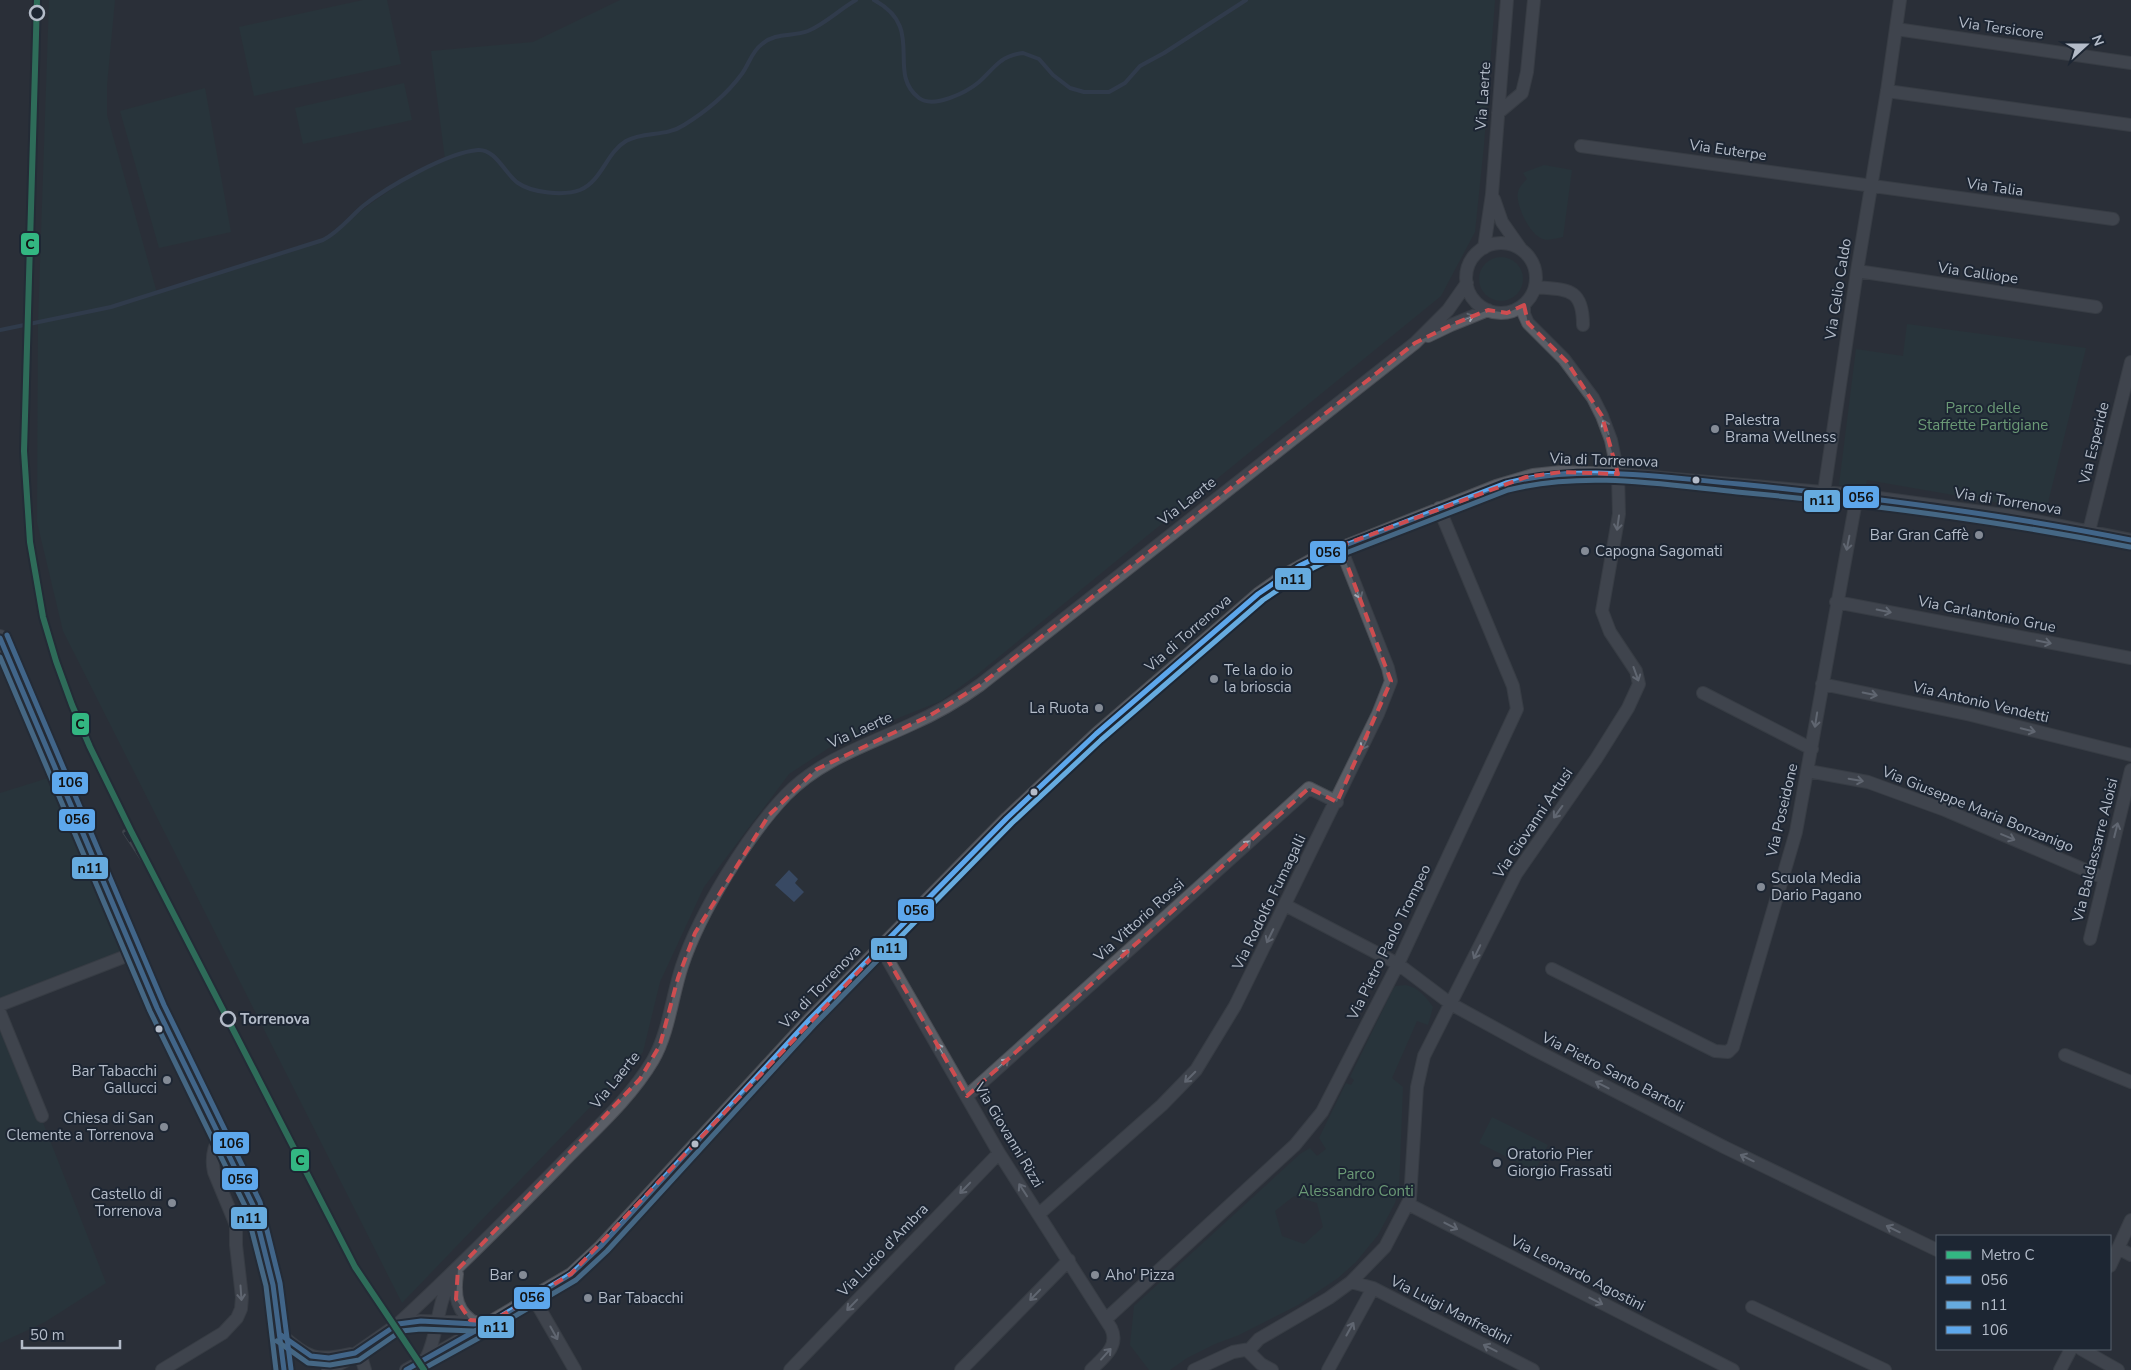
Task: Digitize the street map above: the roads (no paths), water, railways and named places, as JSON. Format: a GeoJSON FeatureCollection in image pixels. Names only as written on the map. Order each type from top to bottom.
{"type":"FeatureCollection","features":[{"type":"Feature","properties":{"kind":"main road"},"geometry":{"type":"LineString","coordinates":[[0,638],[168,1031],[245,1188],[261,1231],[274,1285],[284,1370]]}},
{"type":"Feature","properties":{"kind":"street","name":"Via Laerte"},"geometry":{"type":"LineString","coordinates":[[1484,248],[1492,194],[1507,0]]}},
{"type":"Feature","properties":{"kind":"street"},"geometry":{"type":"LineString","coordinates":[[1498,113],[1522,93],[1527,72],[1534,0]]}},
{"type":"Feature","properties":{"kind":"street","name":"Via Celio Caldo"},"geometry":{"type":"LineString","coordinates":[[1824,492],[1856,272],[1872,186],[1900,0]]}},
{"type":"Feature","properties":{"kind":"street","name":"Via Tersicore"},"geometry":{"type":"LineString","coordinates":[[1896,29],[2131,63]]}},
{"type":"Feature","properties":{"kind":"street"},"geometry":{"type":"LineString","coordinates":[[1887,91],[2131,125]]}},
{"type":"Feature","properties":{"kind":"street","name":"Via Euterpe"},"geometry":{"type":"LineString","coordinates":[[1581,146],[1872,186]]}},
{"type":"Feature","properties":{"kind":"street","name":"Via Talia"},"geometry":{"type":"LineString","coordinates":[[1872,186],[2113,219]]}},
{"type":"Feature","properties":{"kind":"street","name":"Via Laerte"},"geometry":{"type":"LineString","coordinates":[[1492,194],[1502,222],[1521,249]]}},
{"type":"Feature","properties":{"kind":"street"},"geometry":{"type":"LineString","coordinates":[[1502,243],[1521,249],[1533,264],[1536,272],[1535,287],[1531,297],[1524,305],[1507,313],[1488,310],[1474,300],[1467,283],[1470,263],[1484,248],[1502,243]]}},
{"type":"Feature","properties":{"kind":"street","name":"Via Calliope"},"geometry":{"type":"LineString","coordinates":[[1856,272],[2096,306]]}},
{"type":"Feature","properties":{"kind":"street","name":"Via Laerte"},"geometry":{"type":"LineString","coordinates":[[458,1269],[609,1115],[640,1079],[660,1045],[681,970],[706,911],[741,854],[786,794],[827,763],[929,716],[964,697],[1415,344],[1448,310],[1467,283]]}},
{"type":"Feature","properties":{"kind":"street"},"geometry":{"type":"LineString","coordinates":[[1535,287],[1566,290],[1576,295],[1583,309],[1583,325]]}},
{"type":"Feature","properties":{"kind":"street","name":"Via Giovanni Artusi"},"geometry":{"type":"LineString","coordinates":[[1194,1370],[1233,1352],[1250,1349],[1259,1339],[1329,1298],[1352,1282],[1385,1247],[1408,1204],[1412,1182],[1418,1076],[1424,1056],[1516,874],[1596,759],[1639,687],[1636,671],[1610,632],[1602,611],[1602,601],[1619,514],[1618,474],[1611,440],[1597,405],[1564,359],[1528,323],[1524,314],[1524,305]]}},
{"type":"Feature","properties":{"kind":"street","name":"Via Laerte"},"geometry":{"type":"LineString","coordinates":[[1415,344],[1443,328],[1488,310]]}},
{"type":"Feature","properties":{"kind":"street","name":"Via Esperide"},"geometry":{"type":"LineString","coordinates":[[2089,531],[2131,362]]}},
{"type":"Feature","properties":{"kind":"street","name":"Via di Torrenova"},"geometry":{"type":"LineString","coordinates":[[406,1370],[571,1274],[601,1246],[809,1020],[1007,818],[1111,721],[1258,594],[1299,566],[1340,546],[1496,486],[1533,476],[1569,472],[1618,474],[1857,495],[2011,516],[2131,540]]}},
{"type":"Feature","properties":{"kind":"street","name":"Via Poseidone"},"geometry":{"type":"LineString","coordinates":[[1552,969],[1715,1050],[1724,1052],[1730,1050],[1734,1043],[1757,960],[1790,856],[1808,771],[1836,602],[1857,495]]}},
{"type":"Feature","properties":{"kind":"street","name":"Via Pietro Paolo Trompeo"},"geometry":{"type":"LineString","coordinates":[[1106,1320],[1310,1129],[1325,1105],[1398,964],[1517,709],[1513,686],[1439,508]]}},
{"type":"Feature","properties":{"kind":"street","name":"Via Rodolfo Fumagalli"},"geometry":{"type":"LineString","coordinates":[[1039,1214],[1162,1105],[1196,1070],[1235,1006],[1337,802],[1378,714],[1391,681],[1388,668],[1340,546]]}},
{"type":"Feature","properties":{"kind":"street","name":"Via Carlantonio Grue"},"geometry":{"type":"LineString","coordinates":[[1836,602],[2131,658]]}},
{"type":"Feature","properties":{"kind":"street","name":"Via Antonio Vendetti"},"geometry":{"type":"LineString","coordinates":[[1822,684],[1971,716],[2131,755]]}},
{"type":"Feature","properties":{"kind":"street"},"geometry":{"type":"LineString","coordinates":[[1703,693],[1812,749]]}},
{"type":"Feature","properties":{"kind":"street","name":"Via Baldassarre Aloisi"},"geometry":{"type":"LineString","coordinates":[[2090,938],[2131,770]]}},
{"type":"Feature","properties":{"kind":"street","name":"Via Giuseppe Maria Bonzanigo"},"geometry":{"type":"LineString","coordinates":[[1808,771],[1868,782],[1946,810],[2104,878]]}},
{"type":"Feature","properties":{"kind":"street","name":"Via Vittorio Rossi"},"geometry":{"type":"LineString","coordinates":[[967,1096],[1309,788],[1337,802]]}},
{"type":"Feature","properties":{"kind":"street","name":"Via Pietro Santo Bartoli"},"geometry":{"type":"LineString","coordinates":[[1285,905],[1398,964],[1451,1004],[1535,1050],[1690,1129],[1936,1250]]}},
{"type":"Feature","properties":{"kind":"street","name":"Via Giovanni Rizzi"},"geometry":{"type":"LineString","coordinates":[[881,948],[1000,1154],[1106,1320],[1114,1336],[1111,1348],[1091,1370]]}},
{"type":"Feature","properties":{"kind":"street"},"geometry":{"type":"LineString","coordinates":[[0,1005],[134,953]]}},
{"type":"Feature","properties":{"kind":"street"},"geometry":{"type":"LineString","coordinates":[[0,1013],[42,1116]]}},
{"type":"Feature","properties":{"kind":"street"},"geometry":{"type":"LineString","coordinates":[[2065,1055],[2131,1082]]}},
{"type":"Feature","properties":{"kind":"street"},"geometry":{"type":"LineString","coordinates":[[162,1370],[223,1333],[237,1318],[240,1310],[242,1297],[236,1245],[236,1225],[212,1163],[214,1146],[220,1136]]}},
{"type":"Feature","properties":{"kind":"street","name":"Via Lucio d'Ambra"},"geometry":{"type":"LineString","coordinates":[[790,1370],[1000,1154]]}},
{"type":"Feature","properties":{"kind":"street","name":"Via Leonardo Agostini"},"geometry":{"type":"LineString","coordinates":[[1408,1204],[1733,1370]]}},
{"type":"Feature","properties":{"kind":"street"},"geometry":{"type":"LineString","coordinates":[[2111,1264],[2131,1220]]}},
{"type":"Feature","properties":{"kind":"street"},"geometry":{"type":"LineString","coordinates":[[2118,1248],[2131,1255]]}},
{"type":"Feature","properties":{"kind":"street"},"geometry":{"type":"LineString","coordinates":[[961,1370],[1068,1260]]}},
{"type":"Feature","properties":{"kind":"street"},"geometry":{"type":"LineString","coordinates":[[426,1359],[434,1343],[444,1292],[458,1269]]}},
{"type":"Feature","properties":{"kind":"street"},"geometry":{"type":"LineString","coordinates":[[458,1269],[455,1291],[457,1302],[466,1317],[477,1324]]}},
{"type":"Feature","properties":{"kind":"street"},"geometry":{"type":"LineString","coordinates":[[398,1324],[458,1269]]}},
{"type":"Feature","properties":{"kind":"street","name":"Via Luigi Manfredini"},"geometry":{"type":"LineString","coordinates":[[1352,1282],[1373,1288],[1533,1370]]}},
{"type":"Feature","properties":{"kind":"street"},"geometry":{"type":"LineString","coordinates":[[1328,1370],[1373,1288]]}},
{"type":"Feature","properties":{"kind":"street"},"geometry":{"type":"LineString","coordinates":[[533,1297],[575,1370]]}},
{"type":"Feature","properties":{"kind":"street"},"geometry":{"type":"LineString","coordinates":[[1752,1307],[1861,1365],[1885,1370]]}},
{"type":"Feature","properties":{"kind":"street","name":"Via di Torrenova"},"geometry":{"type":"LineString","coordinates":[[328,1370],[344,1362],[398,1324],[421,1321],[477,1324],[491,1322]]}},
{"type":"Feature","properties":{"kind":"street","name":"Via di Torrenova"},"geometry":{"type":"LineString","coordinates":[[281,1335],[299,1350],[315,1358],[330,1358],[359,1350]]}},
{"type":"Feature","properties":{"kind":"street"},"geometry":{"type":"LineString","coordinates":[[1250,1349],[1249,1352],[1254,1358],[1272,1370]]}},
{"type":"Feature","properties":{"kind":"street"},"geometry":{"type":"LineString","coordinates":[[359,1350],[365,1370]]}},
{"type":"Feature","properties":{"kind":"street"},"geometry":{"type":"LineString","coordinates":[[2060,1370],[2070,1350]]}},
{"type":"Feature","properties":{"kind":"street"},"geometry":{"type":"LineString","coordinates":[[2082,1350],[2118,1370]]}},
{"type":"Feature","properties":{"kind":"water"},"geometry":{"type":"Polygon","coordinates":[[[789,870],[798,879],[795,883],[804,892],[794,902],[775,885],[789,870]]]}},
{"type":"Feature","properties":{"kind":"waterway"},"geometry":{"type":"LineString","coordinates":[[0,330],[111,307],[323,240],[339,229],[374,198],[418,172],[465,152],[478,150],[490,153],[513,179],[531,189],[557,193],[580,190],[594,180],[613,152],[626,141],[640,136],[677,129],[707,109],[735,82],[758,47],[767,40],[778,36],[808,31],[856,0]]}},
{"type":"Feature","properties":{"kind":"waterway"},"geometry":{"type":"LineString","coordinates":[[874,0],[890,11],[899,23],[903,36],[905,76],[909,87],[919,98],[933,102],[950,98],[967,90],[979,82],[1004,59],[1023,53],[1039,59],[1053,75],[1070,88],[1084,92],[1109,92],[1125,83],[1140,66],[1164,53],[1246,0]]}},
{"type":"Feature","properties":{"kind":"railway"},"geometry":{"type":"LineString","coordinates":[[125,832],[156,879]]}},
{"type":"Feature","properties":{"kind":"metro line","name":"C"},"geometry":{"type":"LineString","coordinates":[[37,0],[24,451],[30,542],[43,617],[72,705],[90,747],[131,831],[355,1267],[424,1370]]}},
{"type":"Feature","properties":{"kind":"place","name":"Palestra Brama Wellness"},"geometry":{"type":"Point","coordinates":[1715,429]}},
{"type":"Feature","properties":{"kind":"place","name":"Bar Gran Caffè"},"geometry":{"type":"Point","coordinates":[1979,535]}},
{"type":"Feature","properties":{"kind":"place","name":"Capogna Sagomati"},"geometry":{"type":"Point","coordinates":[1585,551]}},
{"type":"Feature","properties":{"kind":"place","name":"Te la do io la brioscia"},"geometry":{"type":"Point","coordinates":[1214,679]}},
{"type":"Feature","properties":{"kind":"place","name":"La Ruota"},"geometry":{"type":"Point","coordinates":[1099,708]}},
{"type":"Feature","properties":{"kind":"place","name":"Scuola Media Dario Pagano"},"geometry":{"type":"Point","coordinates":[1761,887]}},
{"type":"Feature","properties":{"kind":"place","name":"Torrenova"},"geometry":{"type":"Point","coordinates":[228,1019]}},
{"type":"Feature","properties":{"kind":"place","name":"Bar Tabacchi Gallucci"},"geometry":{"type":"Point","coordinates":[167,1080]}},
{"type":"Feature","properties":{"kind":"place","name":"Chiesa di San Clemente a Torrenova"},"geometry":{"type":"Point","coordinates":[164,1127]}},
{"type":"Feature","properties":{"kind":"place","name":"Oratorio Pier Giorgio Frassati"},"geometry":{"type":"Point","coordinates":[1497,1163]}},
{"type":"Feature","properties":{"kind":"place","name":"Castello di Torrenova"},"geometry":{"type":"Point","coordinates":[172,1203]}},
{"type":"Feature","properties":{"kind":"place","name":"Bar"},"geometry":{"type":"Point","coordinates":[523,1275]}},
{"type":"Feature","properties":{"kind":"place","name":"Aho' Pizza"},"geometry":{"type":"Point","coordinates":[1095,1275]}},
{"type":"Feature","properties":{"kind":"place","name":"Bar Tabacchi"},"geometry":{"type":"Point","coordinates":[588,1298]}},
{"type":"Feature","properties":{"kind":"park label","name":"Parco delle Staffette Partigiane"},"geometry":{"type":"Point","coordinates":[1983,416]}},
{"type":"Feature","properties":{"kind":"park label","name":"Parco Alessandro Conti"},"geometry":{"type":"Point","coordinates":[1356,1182]}}]}
